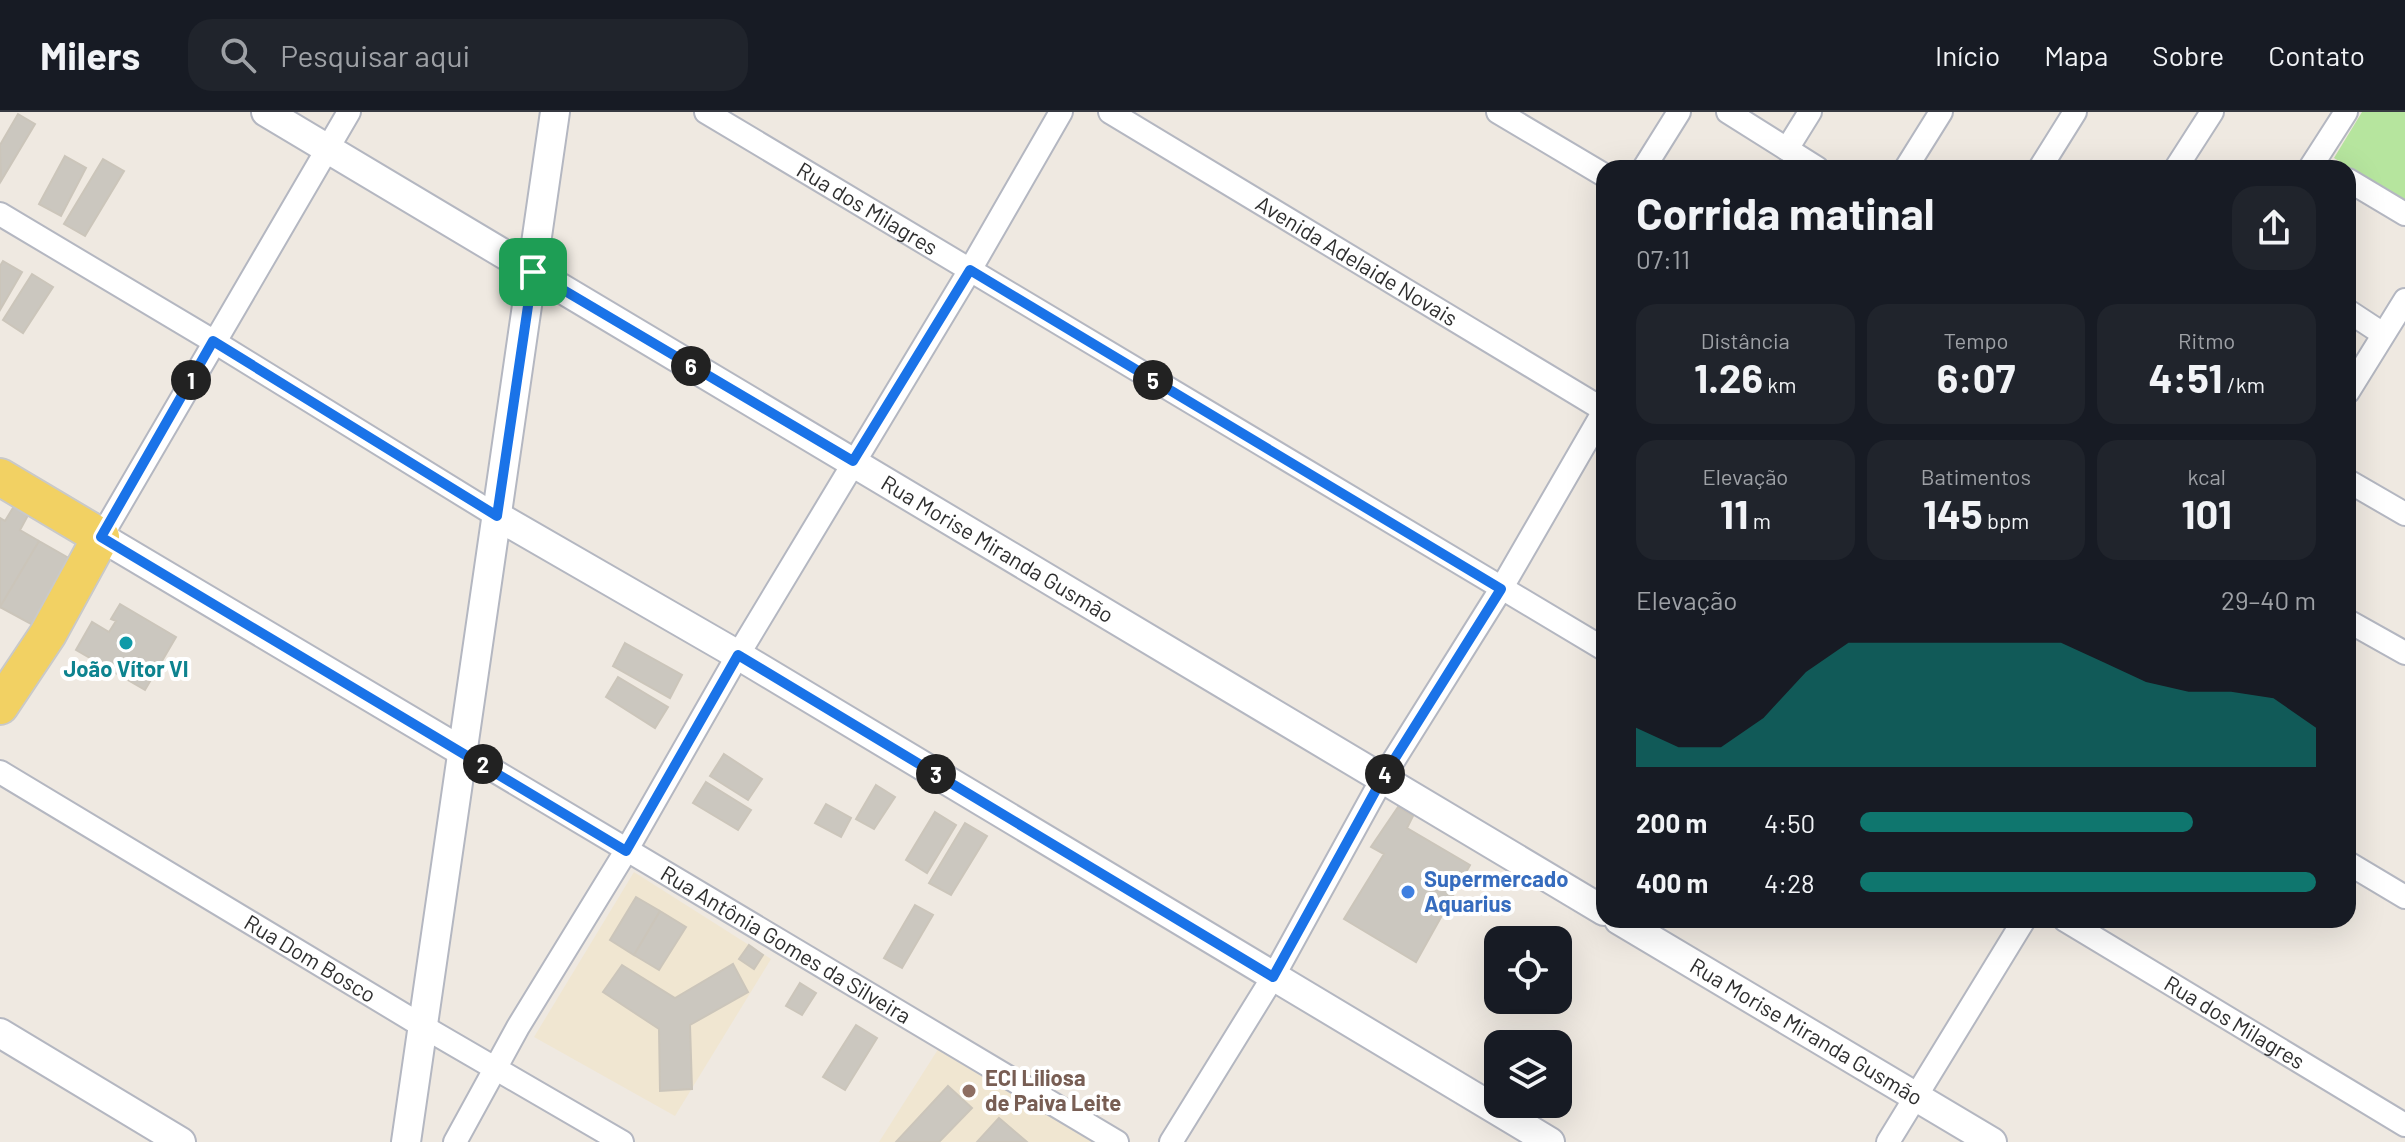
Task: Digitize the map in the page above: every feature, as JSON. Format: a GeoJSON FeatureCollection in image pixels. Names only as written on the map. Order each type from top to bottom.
{"type":"FeatureCollection","features":[{"type":"Feature","properties":{"kind":"main road","name":"Rua Antônia Gomes da Silveira"},"geometry":{"type":"LineString","coordinates":[[0,477],[101,537]]}},
{"type":"Feature","properties":{"kind":"main road"},"geometry":{"type":"LineString","coordinates":[[0,706],[48,634],[101,537]]}},
{"type":"Feature","properties":{"kind":"street","name":"Rua Morise Miranda Gusmão"},"geometry":{"type":"LineString","coordinates":[[266,112],[1596,906]]}},
{"type":"Feature","properties":{"kind":"street"},"geometry":{"type":"LineString","coordinates":[[101,537],[349,112]]}},
{"type":"Feature","properties":{"kind":"street"},"geometry":{"type":"LineString","coordinates":[[406,1142],[555,112]]}},
{"type":"Feature","properties":{"kind":"street","name":"Rua dos Milagres"},"geometry":{"type":"LineString","coordinates":[[706,112],[1596,644]]}},
{"type":"Feature","properties":{"kind":"street"},"geometry":{"type":"LineString","coordinates":[[455,1142],[495,1067],[626,851],[738,655],[970,270],[1061,112]]}},
{"type":"Feature","properties":{"kind":"street","name":"Avenida Adelaide Novais"},"geometry":{"type":"LineString","coordinates":[[1110,112],[1596,406]]}},
{"type":"Feature","properties":{"kind":"street"},"geometry":{"type":"LineString","coordinates":[[1498,112],[1596,170]]}},
{"type":"Feature","properties":{"kind":"street"},"geometry":{"type":"LineString","coordinates":[[1530,132],[1542,112]]}},
{"type":"Feature","properties":{"kind":"street"},"geometry":{"type":"LineString","coordinates":[[1649,160],[1679,112]]}},
{"type":"Feature","properties":{"kind":"street"},"geometry":{"type":"LineString","coordinates":[[1728,112],[1804,160]]}},
{"type":"Feature","properties":{"kind":"street"},"geometry":{"type":"LineString","coordinates":[[1787,149],[1810,112]]}},
{"type":"Feature","properties":{"kind":"street"},"geometry":{"type":"LineString","coordinates":[[1911,160],[1941,112]]}},
{"type":"Feature","properties":{"kind":"street"},"geometry":{"type":"LineString","coordinates":[[2045,160],[2075,112]]}},
{"type":"Feature","properties":{"kind":"street"},"geometry":{"type":"LineString","coordinates":[[2181,160],[2212,112]]}},
{"type":"Feature","properties":{"kind":"street"},"geometry":{"type":"LineString","coordinates":[[2320,160],[2346,112]]}},
{"type":"Feature","properties":{"kind":"street"},"geometry":{"type":"LineString","coordinates":[[2356,185],[2405,214]]}},
{"type":"Feature","properties":{"kind":"street"},"geometry":{"type":"LineString","coordinates":[[0,214],[497,516],[738,655],[1550,1142]]}},
{"type":"Feature","properties":{"kind":"street"},"geometry":{"type":"LineString","coordinates":[[2356,379],[2405,300]]}},
{"type":"Feature","properties":{"kind":"street"},"geometry":{"type":"LineString","coordinates":[[2356,316],[2383,334]]}},
{"type":"Feature","properties":{"kind":"street"},"geometry":{"type":"LineString","coordinates":[[1171,1142],[1273,977],[1382,779],[1501,589],[1596,425]]}},
{"type":"Feature","properties":{"kind":"street"},"geometry":{"type":"LineString","coordinates":[[2356,486],[2405,514]]}},
{"type":"Feature","properties":{"kind":"street","name":"Rua Antônia Gomes da Silveira"},"geometry":{"type":"LineString","coordinates":[[101,537],[1117,1142]]}},
{"type":"Feature","properties":{"kind":"street"},"geometry":{"type":"LineString","coordinates":[[2356,625],[2405,653]]}},
{"type":"Feature","properties":{"kind":"street","name":"Rua Dom Bosco"},"geometry":{"type":"LineString","coordinates":[[0,772],[495,1067],[591,1133],[622,1142]]}},
{"type":"Feature","properties":{"kind":"street"},"geometry":{"type":"LineString","coordinates":[[2356,868],[2405,897]]}},
{"type":"Feature","properties":{"kind":"street","name":"Rua Morise Miranda Gusmão"},"geometry":{"type":"LineString","coordinates":[[1632,928],[1992,1142]]}},
{"type":"Feature","properties":{"kind":"street"},"geometry":{"type":"LineString","coordinates":[[1888,1142],[2019,928]]}},
{"type":"Feature","properties":{"kind":"street","name":"Rua dos Milagres"},"geometry":{"type":"LineString","coordinates":[[2078,928],[2405,1125]]}},
{"type":"Feature","properties":{"kind":"street"},"geometry":{"type":"LineString","coordinates":[[0,1033],[181,1142]]}},
{"type":"Feature","properties":{"kind":"shaded area"},"geometry":{"type":"Polygon","coordinates":[[[634,872],[771,959],[675,1116],[534,1037],[634,872]]]}},
{"type":"Feature","properties":{"kind":"shaded area","name":"ECI Liliosa de Paiva Leite"},"geometry":{"type":"Polygon","coordinates":[[[944,1040],[1107,1142],[879,1142],[944,1040]]]}},
{"type":"Feature","properties":{"kind":"green space"},"geometry":{"type":"Polygon","coordinates":[[[2362,112],[2405,112],[2405,201],[2356,171],[2356,160],[2334,158],[2362,112]]]}},
{"type":"Feature","properties":{"kind":"building"},"geometry":{"type":"Polygon","coordinates":[[[18,114],[35,124],[1,181],[0,145],[18,114]]]}},
{"type":"Feature","properties":{"kind":"building"},"geometry":{"type":"Polygon","coordinates":[[[65,156],[86,168],[61,216],[39,204],[65,156]]]}},
{"type":"Feature","properties":{"kind":"building"},"geometry":{"type":"Polygon","coordinates":[[[103,159],[124,171],[85,236],[64,224],[103,159]]]}},
{"type":"Feature","properties":{"kind":"building"},"geometry":{"type":"Polygon","coordinates":[[[3,261],[22,272],[0,310],[0,266],[3,261]]]}},
{"type":"Feature","properties":{"kind":"building"},"geometry":{"type":"Polygon","coordinates":[[[32,274],[53,287],[23,333],[3,320],[32,274]]]}},
{"type":"Feature","properties":{"kind":"building"},"geometry":{"type":"Polygon","coordinates":[[[19,498],[33,506],[20,530],[39,541],[0,607],[0,518],[5,521],[19,498]]]}},
{"type":"Feature","properties":{"kind":"building"},"geometry":{"type":"Polygon","coordinates":[[[39,541],[81,565],[42,630],[0,607],[39,541]]]}},
{"type":"Feature","properties":{"kind":"building","name":"João Vítor VI"},"geometry":{"type":"Polygon","coordinates":[[[120,604],[176,637],[145,690],[76,650],[92,622],[109,632],[116,621],[111,619],[120,604]]]}},
{"type":"Feature","properties":{"kind":"building"},"geometry":{"type":"Polygon","coordinates":[[[625,643],[682,675],[670,698],[613,666],[625,643]]]}},
{"type":"Feature","properties":{"kind":"building"},"geometry":{"type":"Polygon","coordinates":[[[618,677],[668,707],[655,728],[606,697],[618,677]]]}},
{"type":"Feature","properties":{"kind":"building"},"geometry":{"type":"Polygon","coordinates":[[[724,754],[762,779],[748,800],[710,776],[724,754]]]}},
{"type":"Feature","properties":{"kind":"building"},"geometry":{"type":"Polygon","coordinates":[[[706,782],[751,810],[738,830],[693,803],[706,782]]]}},
{"type":"Feature","properties":{"kind":"building"},"geometry":{"type":"Polygon","coordinates":[[[876,785],[895,797],[874,829],[856,819],[876,785]]]}},
{"type":"Feature","properties":{"kind":"building"},"geometry":{"type":"Polygon","coordinates":[[[826,804],[851,818],[841,837],[815,823],[826,804]]]}},
{"type":"Feature","properties":{"kind":"building","name":"Supermercado Aquarius"},"geometry":{"type":"Polygon","coordinates":[[[1398,807],[1413,816],[1407,828],[1470,865],[1416,962],[1344,919],[1384,854],[1371,847],[1398,807]]]}},
{"type":"Feature","properties":{"kind":"building"},"geometry":{"type":"Polygon","coordinates":[[[935,812],[956,825],[927,873],[906,860],[935,812]]]}},
{"type":"Feature","properties":{"kind":"building"},"geometry":{"type":"Polygon","coordinates":[[[965,823],[987,836],[951,895],[929,883],[965,823]]]}},
{"type":"Feature","properties":{"kind":"building"},"geometry":{"type":"Polygon","coordinates":[[[636,897],[660,911],[634,955],[610,940],[636,897]]]}},
{"type":"Feature","properties":{"kind":"building"},"geometry":{"type":"Polygon","coordinates":[[[915,905],[933,915],[902,968],[884,958],[915,905]]]}},
{"type":"Feature","properties":{"kind":"building"},"geometry":{"type":"Polygon","coordinates":[[[660,911],[686,927],[659,970],[634,955],[660,911]]]}},
{"type":"Feature","properties":{"kind":"building"},"geometry":{"type":"Polygon","coordinates":[[[749,945],[763,955],[754,969],[739,959],[749,945]]]}},
{"type":"Feature","properties":{"kind":"building"},"geometry":{"type":"Polygon","coordinates":[[[733,964],[748,992],[690,1025],[692,1089],[660,1091],[659,1029],[603,992],[622,965],[675,998],[733,964]]]}},
{"type":"Feature","properties":{"kind":"building"},"geometry":{"type":"Polygon","coordinates":[[[800,983],[816,993],[802,1015],[786,1006],[800,983]]]}},
{"type":"Feature","properties":{"kind":"building"},"geometry":{"type":"Polygon","coordinates":[[[856,1025],[877,1038],[845,1090],[823,1077],[856,1025]]]}},
{"type":"Feature","properties":{"kind":"building"},"geometry":{"type":"Polygon","coordinates":[[[948,1086],[972,1108],[939,1142],[896,1142],[948,1086]]]}},
{"type":"Feature","properties":{"kind":"building"},"geometry":{"type":"Polygon","coordinates":[[[999,1118],[1027,1142],[977,1142],[999,1118]]]}},
{"type":"Feature","properties":{"kind":"place","name":"João Vítor VI"},"geometry":{"type":"Point","coordinates":[126,643]}},
{"type":"Feature","properties":{"kind":"place","name":"Supermercado Aquarius"},"geometry":{"type":"Point","coordinates":[1408,892]}},
{"type":"Feature","properties":{"kind":"place","name":"ECI Liliosa de Paiva Leite"},"geometry":{"type":"Point","coordinates":[969,1091]}},
{"type":"Feature","properties":{"kind":"route"},"geometry":{"type":"LineString","coordinates":[[970,270],[1501,589],[1382,779],[1273,977],[738,655],[626,851],[101,537],[213,341],[497,516],[533,272],[853,461],[970,270]]}}]}
